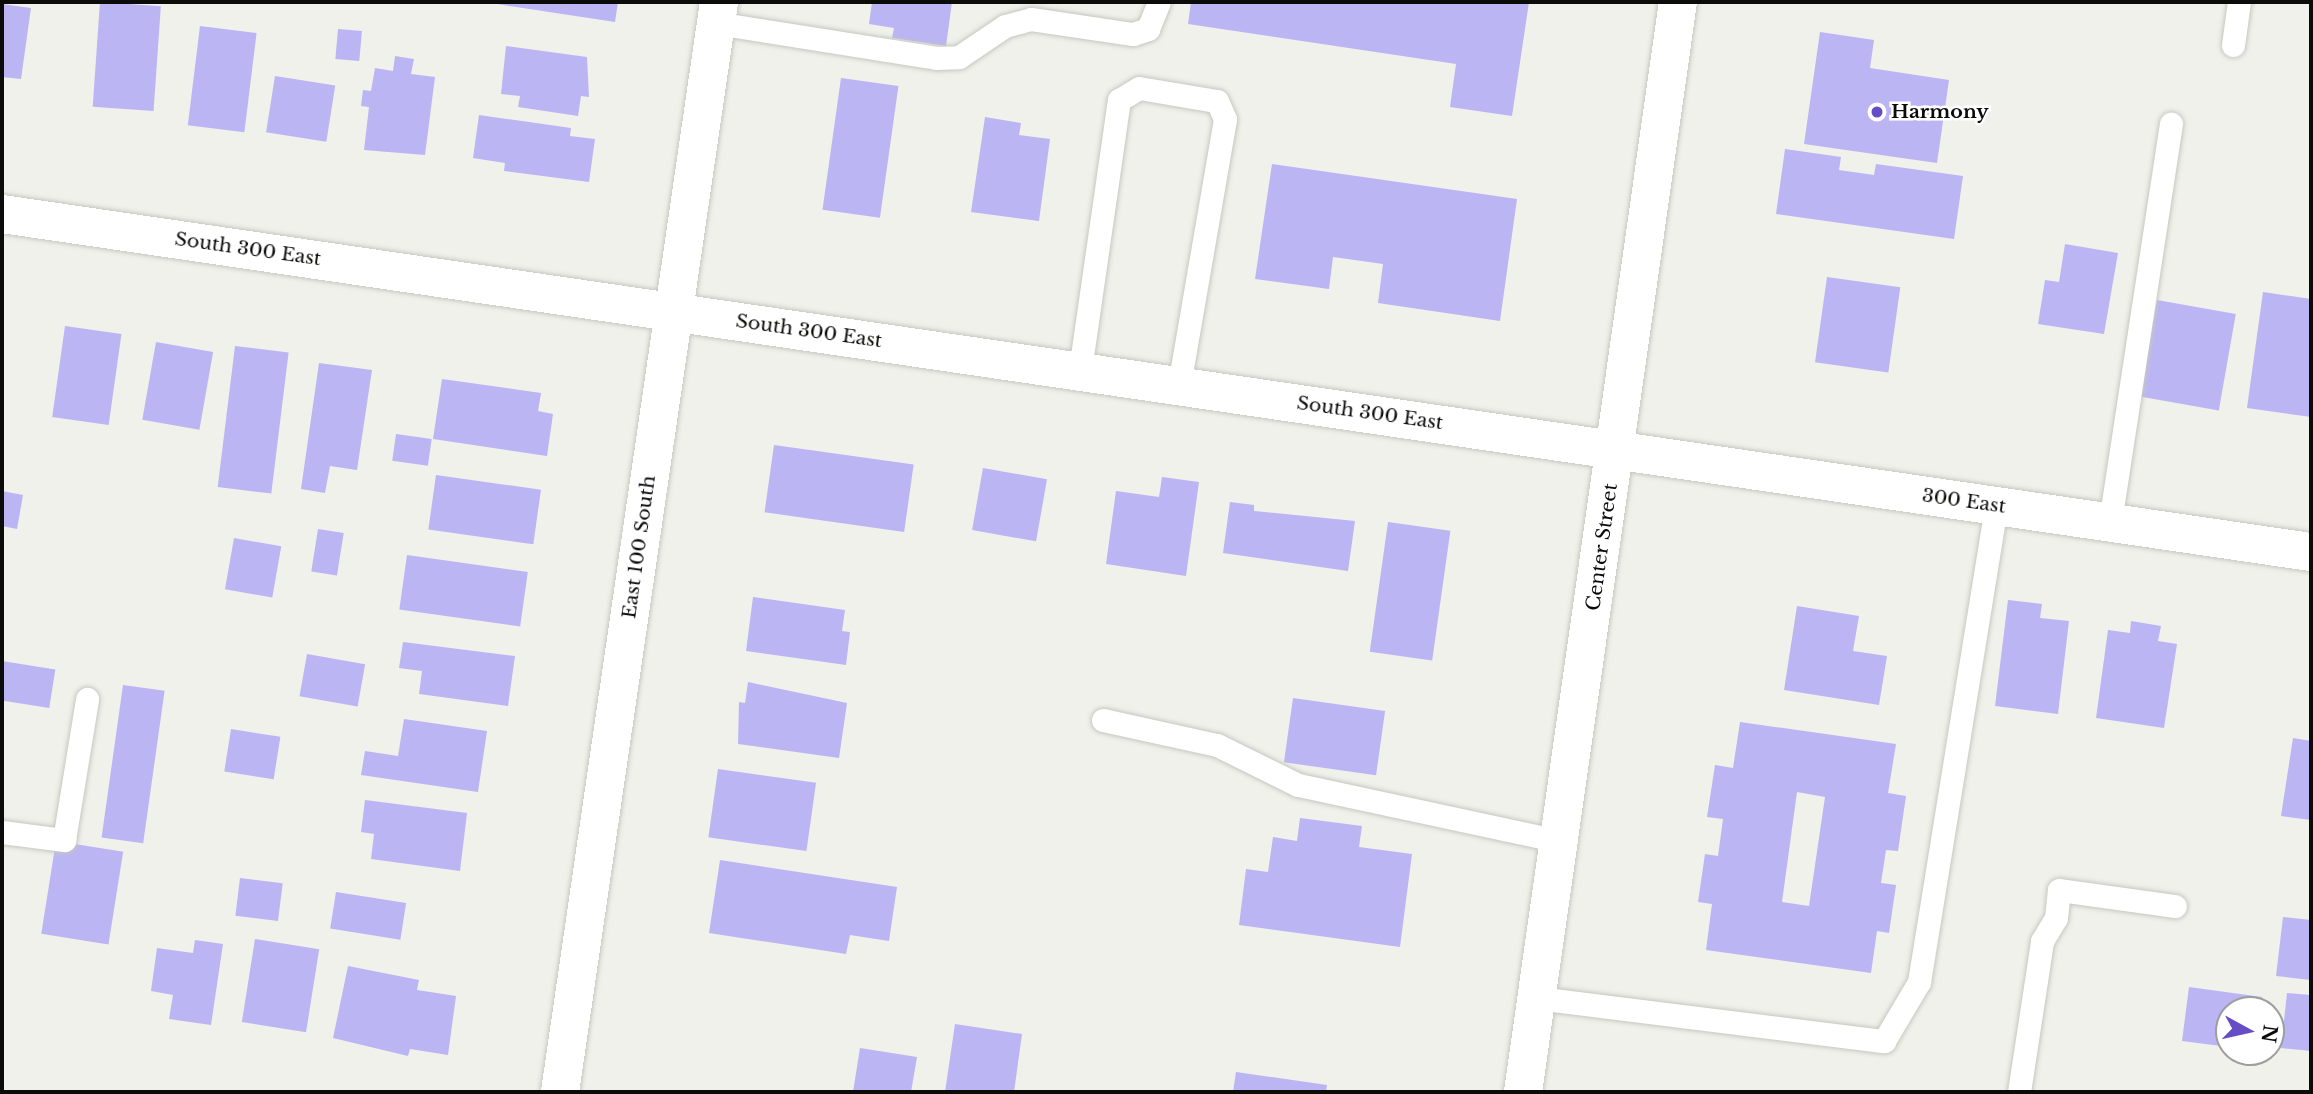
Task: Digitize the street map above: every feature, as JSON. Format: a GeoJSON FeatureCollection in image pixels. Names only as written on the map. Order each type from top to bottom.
{"type":"FeatureCollection","features":[{"type":"Feature","properties":{"kind":"street","name":"Center Street"},"geometry":{"type":"LineString","coordinates":[[1523,1092],[1617,449],[1678,2]]}},
{"type":"Feature","properties":{"kind":"street","name":"East 100 South"},"geometry":{"type":"LineString","coordinates":[[559,1092],[717,12]]}},
{"type":"Feature","properties":{"kind":"street","name":"South 300 East"},"geometry":{"type":"LineString","coordinates":[[2,214],[1617,449]]}},
{"type":"Feature","properties":{"kind":"street","name":"300 East"},"geometry":{"type":"LineString","coordinates":[[1617,449],[2311,552]]}},
{"type":"Feature","properties":{"kind":"lane"},"geometry":{"type":"LineString","coordinates":[[717,12],[936,58],[959,57],[1005,26],[1031,19],[1133,34],[1148,29],[1159,2]]}},
{"type":"Feature","properties":{"kind":"lane"},"geometry":{"type":"LineString","coordinates":[[2233,45],[2239,2]]}},
{"type":"Feature","properties":{"kind":"lane"},"geometry":{"type":"LineString","coordinates":[[1080,370],[1119,100],[1139,88],[1217,101],[1224,119],[1179,385]]}},
{"type":"Feature","properties":{"kind":"lane"},"geometry":{"type":"LineString","coordinates":[[2110,522],[2171,124]]}},
{"type":"Feature","properties":{"kind":"lane"},"geometry":{"type":"LineString","coordinates":[[1536,998],[1884,1041],[1919,982],[1996,505]]}},
{"type":"Feature","properties":{"kind":"lane"},"geometry":{"type":"LineString","coordinates":[[2,832],[64,841],[87,699]]}},
{"type":"Feature","properties":{"kind":"lane"},"geometry":{"type":"LineString","coordinates":[[1103,720],[1217,745],[1298,785],[1559,841]]}},
{"type":"Feature","properties":{"kind":"lane"},"geometry":{"type":"LineString","coordinates":[[2019,1092],[2042,941],[2056,918],[2059,890],[2175,906]]}},
{"type":"Feature","properties":{"kind":"building"},"geometry":{"type":"Polygon","coordinates":[[[100,2],[161,6],[154,111],[93,107],[100,2]]]}},
{"type":"Feature","properties":{"kind":"building"},"geometry":{"type":"Polygon","coordinates":[[[484,2],[618,2],[615,22],[484,2]]]}},
{"type":"Feature","properties":{"kind":"building"},"geometry":{"type":"Polygon","coordinates":[[[872,2],[952,2],[946,46],[892,38],[894,28],[869,24],[872,2]]]}},
{"type":"Feature","properties":{"kind":"building"},"geometry":{"type":"Polygon","coordinates":[[[1191,2],[1529,2],[1512,116],[1450,107],[1456,64],[1188,24],[1191,2]]]}},
{"type":"Feature","properties":{"kind":"building"},"geometry":{"type":"Polygon","coordinates":[[[2,4],[31,8],[21,79],[2,77],[2,4]]]}},
{"type":"Feature","properties":{"kind":"building"},"geometry":{"type":"Polygon","coordinates":[[[200,26],[257,33],[244,132],[188,125],[200,26]]]}},
{"type":"Feature","properties":{"kind":"building"},"geometry":{"type":"Polygon","coordinates":[[[338,29],[362,31],[359,61],[335,59],[338,29]]]}},
{"type":"Feature","properties":{"kind":"building","name":"Harmony"},"geometry":{"type":"Polygon","coordinates":[[[1820,32],[1874,40],[1870,68],[1949,80],[1937,163],[1804,144],[1820,32]]]}},
{"type":"Feature","properties":{"kind":"building"},"geometry":{"type":"Polygon","coordinates":[[[506,46],[587,57],[589,97],[581,96],[578,116],[518,107],[520,96],[501,94],[506,46]]]}},
{"type":"Feature","properties":{"kind":"building"},"geometry":{"type":"Polygon","coordinates":[[[395,56],[414,59],[411,74],[435,77],[425,155],[364,150],[369,107],[361,106],[363,90],[371,91],[375,68],[393,71],[395,56]]]}},
{"type":"Feature","properties":{"kind":"building"},"geometry":{"type":"Polygon","coordinates":[[[275,76],[335,86],[326,142],[266,132],[275,76]]]}},
{"type":"Feature","properties":{"kind":"building"},"geometry":{"type":"Polygon","coordinates":[[[841,78],[898,86],[880,218],[822,210],[841,78]]]}},
{"type":"Feature","properties":{"kind":"building"},"geometry":{"type":"Polygon","coordinates":[[[479,115],[571,128],[570,136],[595,139],[589,182],[504,171],[505,163],[473,158],[479,115]]]}},
{"type":"Feature","properties":{"kind":"building"},"geometry":{"type":"Polygon","coordinates":[[[985,117],[1021,123],[1019,135],[1050,139],[1039,221],[971,212],[985,117]]]}},
{"type":"Feature","properties":{"kind":"building"},"geometry":{"type":"Polygon","coordinates":[[[1785,149],[1841,157],[1839,170],[1874,175],[1876,164],[1963,176],[1954,239],[1776,214],[1785,149]]]}},
{"type":"Feature","properties":{"kind":"building"},"geometry":{"type":"Polygon","coordinates":[[[1272,164],[1517,199],[1500,321],[1378,303],[1383,264],[1333,257],[1329,289],[1255,279],[1272,164]]]}},
{"type":"Feature","properties":{"kind":"building"},"geometry":{"type":"Polygon","coordinates":[[[2065,244],[2118,253],[2104,334],[2038,324],[2045,280],[2059,282],[2065,244]]]}},
{"type":"Feature","properties":{"kind":"building"},"geometry":{"type":"Polygon","coordinates":[[[1827,277],[1900,287],[1888,372],[1815,362],[1827,277]]]}},
{"type":"Feature","properties":{"kind":"building"},"geometry":{"type":"Polygon","coordinates":[[[2263,292],[2311,299],[2311,417],[2247,408],[2263,292]]]}},
{"type":"Feature","properties":{"kind":"building"},"geometry":{"type":"Polygon","coordinates":[[[2157,300],[2236,314],[2219,410],[2140,397],[2157,300]]]}},
{"type":"Feature","properties":{"kind":"building"},"geometry":{"type":"Polygon","coordinates":[[[65,326],[121,334],[109,425],[52,417],[65,326]]]}},
{"type":"Feature","properties":{"kind":"building"},"geometry":{"type":"Polygon","coordinates":[[[156,342],[213,352],[199,430],[142,420],[156,342]]]}},
{"type":"Feature","properties":{"kind":"building"},"geometry":{"type":"Polygon","coordinates":[[[235,346],[289,353],[271,494],[218,487],[235,346]]]}},
{"type":"Feature","properties":{"kind":"building"},"geometry":{"type":"Polygon","coordinates":[[[319,363],[372,370],[357,470],[330,466],[325,493],[301,489],[319,363]]]}},
{"type":"Feature","properties":{"kind":"building"},"geometry":{"type":"Polygon","coordinates":[[[442,379],[541,393],[538,411],[553,414],[547,456],[433,439],[442,379]]]}},
{"type":"Feature","properties":{"kind":"building"},"geometry":{"type":"Polygon","coordinates":[[[396,434],[432,439],[428,466],[392,461],[396,434]]]}},
{"type":"Feature","properties":{"kind":"building"},"geometry":{"type":"Polygon","coordinates":[[[774,445],[914,465],[904,532],[765,512],[774,445]]]}},
{"type":"Feature","properties":{"kind":"building"},"geometry":{"type":"Polygon","coordinates":[[[983,468],[1047,479],[1036,541],[972,530],[983,468]]]}},
{"type":"Feature","properties":{"kind":"building"},"geometry":{"type":"Polygon","coordinates":[[[436,475],[541,490],[533,544],[428,529],[436,475]]]}},
{"type":"Feature","properties":{"kind":"building"},"geometry":{"type":"Polygon","coordinates":[[[1162,477],[1199,482],[1186,576],[1106,564],[1116,491],[1159,497],[1162,477]]]}},
{"type":"Feature","properties":{"kind":"building"},"geometry":{"type":"Polygon","coordinates":[[[2,491],[23,495],[17,529],[2,526],[2,491]]]}},
{"type":"Feature","properties":{"kind":"building"},"geometry":{"type":"Polygon","coordinates":[[[1230,502],[1254,505],[1254,511],[1355,521],[1348,571],[1223,553],[1230,502]]]}},
{"type":"Feature","properties":{"kind":"building"},"geometry":{"type":"Polygon","coordinates":[[[1388,522],[1450,531],[1432,660],[1370,652],[1388,522]]]}},
{"type":"Feature","properties":{"kind":"building"},"geometry":{"type":"Polygon","coordinates":[[[318,529],[344,533],[337,576],[311,571],[318,529]]]}},
{"type":"Feature","properties":{"kind":"building"},"geometry":{"type":"Polygon","coordinates":[[[234,538],[281,546],[272,598],[225,589],[234,538]]]}},
{"type":"Feature","properties":{"kind":"building"},"geometry":{"type":"Polygon","coordinates":[[[407,555],[528,572],[520,626],[399,609],[407,555]]]}},
{"type":"Feature","properties":{"kind":"building"},"geometry":{"type":"Polygon","coordinates":[[[753,597],[845,610],[842,631],[850,632],[846,665],[746,651],[753,597]]]}},
{"type":"Feature","properties":{"kind":"building"},"geometry":{"type":"Polygon","coordinates":[[[2008,600],[2042,604],[2040,618],[2069,621],[2058,714],[1995,706],[2008,600]]]}},
{"type":"Feature","properties":{"kind":"building"},"geometry":{"type":"Polygon","coordinates":[[[1797,606],[1859,616],[1853,651],[1887,656],[1879,705],[1784,690],[1797,606]]]}},
{"type":"Feature","properties":{"kind":"building"},"geometry":{"type":"Polygon","coordinates":[[[2131,621],[2161,626],[2158,641],[2177,644],[2164,728],[2096,718],[2108,630],[2130,633],[2131,621]]]}},
{"type":"Feature","properties":{"kind":"building"},"geometry":{"type":"Polygon","coordinates":[[[403,642],[515,656],[508,706],[419,694],[422,671],[399,668],[403,642]]]}},
{"type":"Feature","properties":{"kind":"building"},"geometry":{"type":"Polygon","coordinates":[[[307,654],[365,664],[358,707],[300,696],[307,654]]]}},
{"type":"Feature","properties":{"kind":"building"},"geometry":{"type":"Polygon","coordinates":[[[2,661],[55,669],[49,708],[2,700],[2,661]]]}},
{"type":"Feature","properties":{"kind":"building"},"geometry":{"type":"Polygon","coordinates":[[[748,682],[847,703],[839,758],[738,744],[739,702],[745,703],[748,682]]]}},
{"type":"Feature","properties":{"kind":"building"},"geometry":{"type":"Polygon","coordinates":[[[123,685],[165,691],[143,843],[102,838],[123,685]]]}},
{"type":"Feature","properties":{"kind":"building"},"geometry":{"type":"Polygon","coordinates":[[[1293,698],[1385,711],[1376,775],[1284,762],[1293,698]]]}},
{"type":"Feature","properties":{"kind":"building"},"geometry":{"type":"Polygon","coordinates":[[[404,719],[487,731],[478,792],[361,775],[365,751],[398,756],[404,719]]]}},
{"type":"Feature","properties":{"kind":"building"},"geometry":{"type":"Polygon","coordinates":[[[1740,722],[1896,744],[1888,793],[1906,796],[1898,851],[1886,850],[1881,883],[1896,885],[1889,933],[1877,931],[1871,973],[1706,950],[1712,904],[1698,902],[1705,854],[1718,856],[1723,819],[1707,817],[1715,765],[1733,768],[1740,722]],[[1797,792],[1782,902],[1809,906],[1825,797],[1797,792]]]}},
{"type":"Feature","properties":{"kind":"building"},"geometry":{"type":"Polygon","coordinates":[[[231,729],[280,737],[274,779],[224,771],[231,729]]]}},
{"type":"Feature","properties":{"kind":"building"},"geometry":{"type":"Polygon","coordinates":[[[2293,738],[2311,741],[2311,820],[2281,816],[2293,738]]]}},
{"type":"Feature","properties":{"kind":"building"},"geometry":{"type":"Polygon","coordinates":[[[718,769],[816,783],[806,851],[708,837],[718,769]]]}},
{"type":"Feature","properties":{"kind":"building"},"geometry":{"type":"Polygon","coordinates":[[[365,800],[467,813],[460,871],[371,859],[374,834],[361,832],[365,800]]]}},
{"type":"Feature","properties":{"kind":"building"},"geometry":{"type":"Polygon","coordinates":[[[1300,818],[1362,826],[1359,847],[1412,854],[1400,947],[1239,925],[1246,869],[1268,872],[1273,837],[1297,841],[1300,818]]]}},
{"type":"Feature","properties":{"kind":"building"},"geometry":{"type":"Polygon","coordinates":[[[56,841],[123,852],[108,944],[41,934],[56,841]]]}},
{"type":"Feature","properties":{"kind":"building"},"geometry":{"type":"Polygon","coordinates":[[[720,860],[897,887],[889,941],[850,935],[846,954],[709,933],[720,860]]]}},
{"type":"Feature","properties":{"kind":"building"},"geometry":{"type":"Polygon","coordinates":[[[240,878],[283,883],[278,921],[235,916],[240,878]]]}},
{"type":"Feature","properties":{"kind":"building"},"geometry":{"type":"Polygon","coordinates":[[[336,892],[406,903],[400,940],[330,929],[336,892]]]}},
{"type":"Feature","properties":{"kind":"building"},"geometry":{"type":"Polygon","coordinates":[[[2283,917],[2311,920],[2311,980],[2276,976],[2283,917]]]}},
{"type":"Feature","properties":{"kind":"building"},"geometry":{"type":"Polygon","coordinates":[[[255,939],[319,949],[306,1032],[242,1022],[255,939]]]}},
{"type":"Feature","properties":{"kind":"building"},"geometry":{"type":"Polygon","coordinates":[[[195,940],[223,944],[211,1025],[169,1019],[173,995],[151,991],[157,948],[193,953],[195,940]]]}},
{"type":"Feature","properties":{"kind":"building"},"geometry":{"type":"Polygon","coordinates":[[[348,966],[419,980],[417,990],[456,996],[448,1055],[410,1049],[408,1056],[333,1038],[348,966]]]}},
{"type":"Feature","properties":{"kind":"building"},"geometry":{"type":"Polygon","coordinates":[[[2189,987],[2255,996],[2215,996],[2215,1045],[2182,1041],[2189,987]]]}},
{"type":"Feature","properties":{"kind":"building"},"geometry":{"type":"Polygon","coordinates":[[[2287,993],[2311,995],[2311,1051],[2285,1048],[2287,993]]]}},
{"type":"Feature","properties":{"kind":"building"},"geometry":{"type":"Polygon","coordinates":[[[955,1024],[1022,1034],[1014,1092],[945,1092],[955,1024]]]}},
{"type":"Feature","properties":{"kind":"building"},"geometry":{"type":"Polygon","coordinates":[[[860,1048],[917,1057],[911,1092],[853,1092],[860,1048]]]}},
{"type":"Feature","properties":{"kind":"building"},"geometry":{"type":"Polygon","coordinates":[[[1236,1072],[1327,1085],[1326,1092],[1233,1092],[1236,1072]]]}},
{"type":"Feature","properties":{"kind":"place","name":"Harmony"},"geometry":{"type":"Point","coordinates":[1877,112]}}]}
